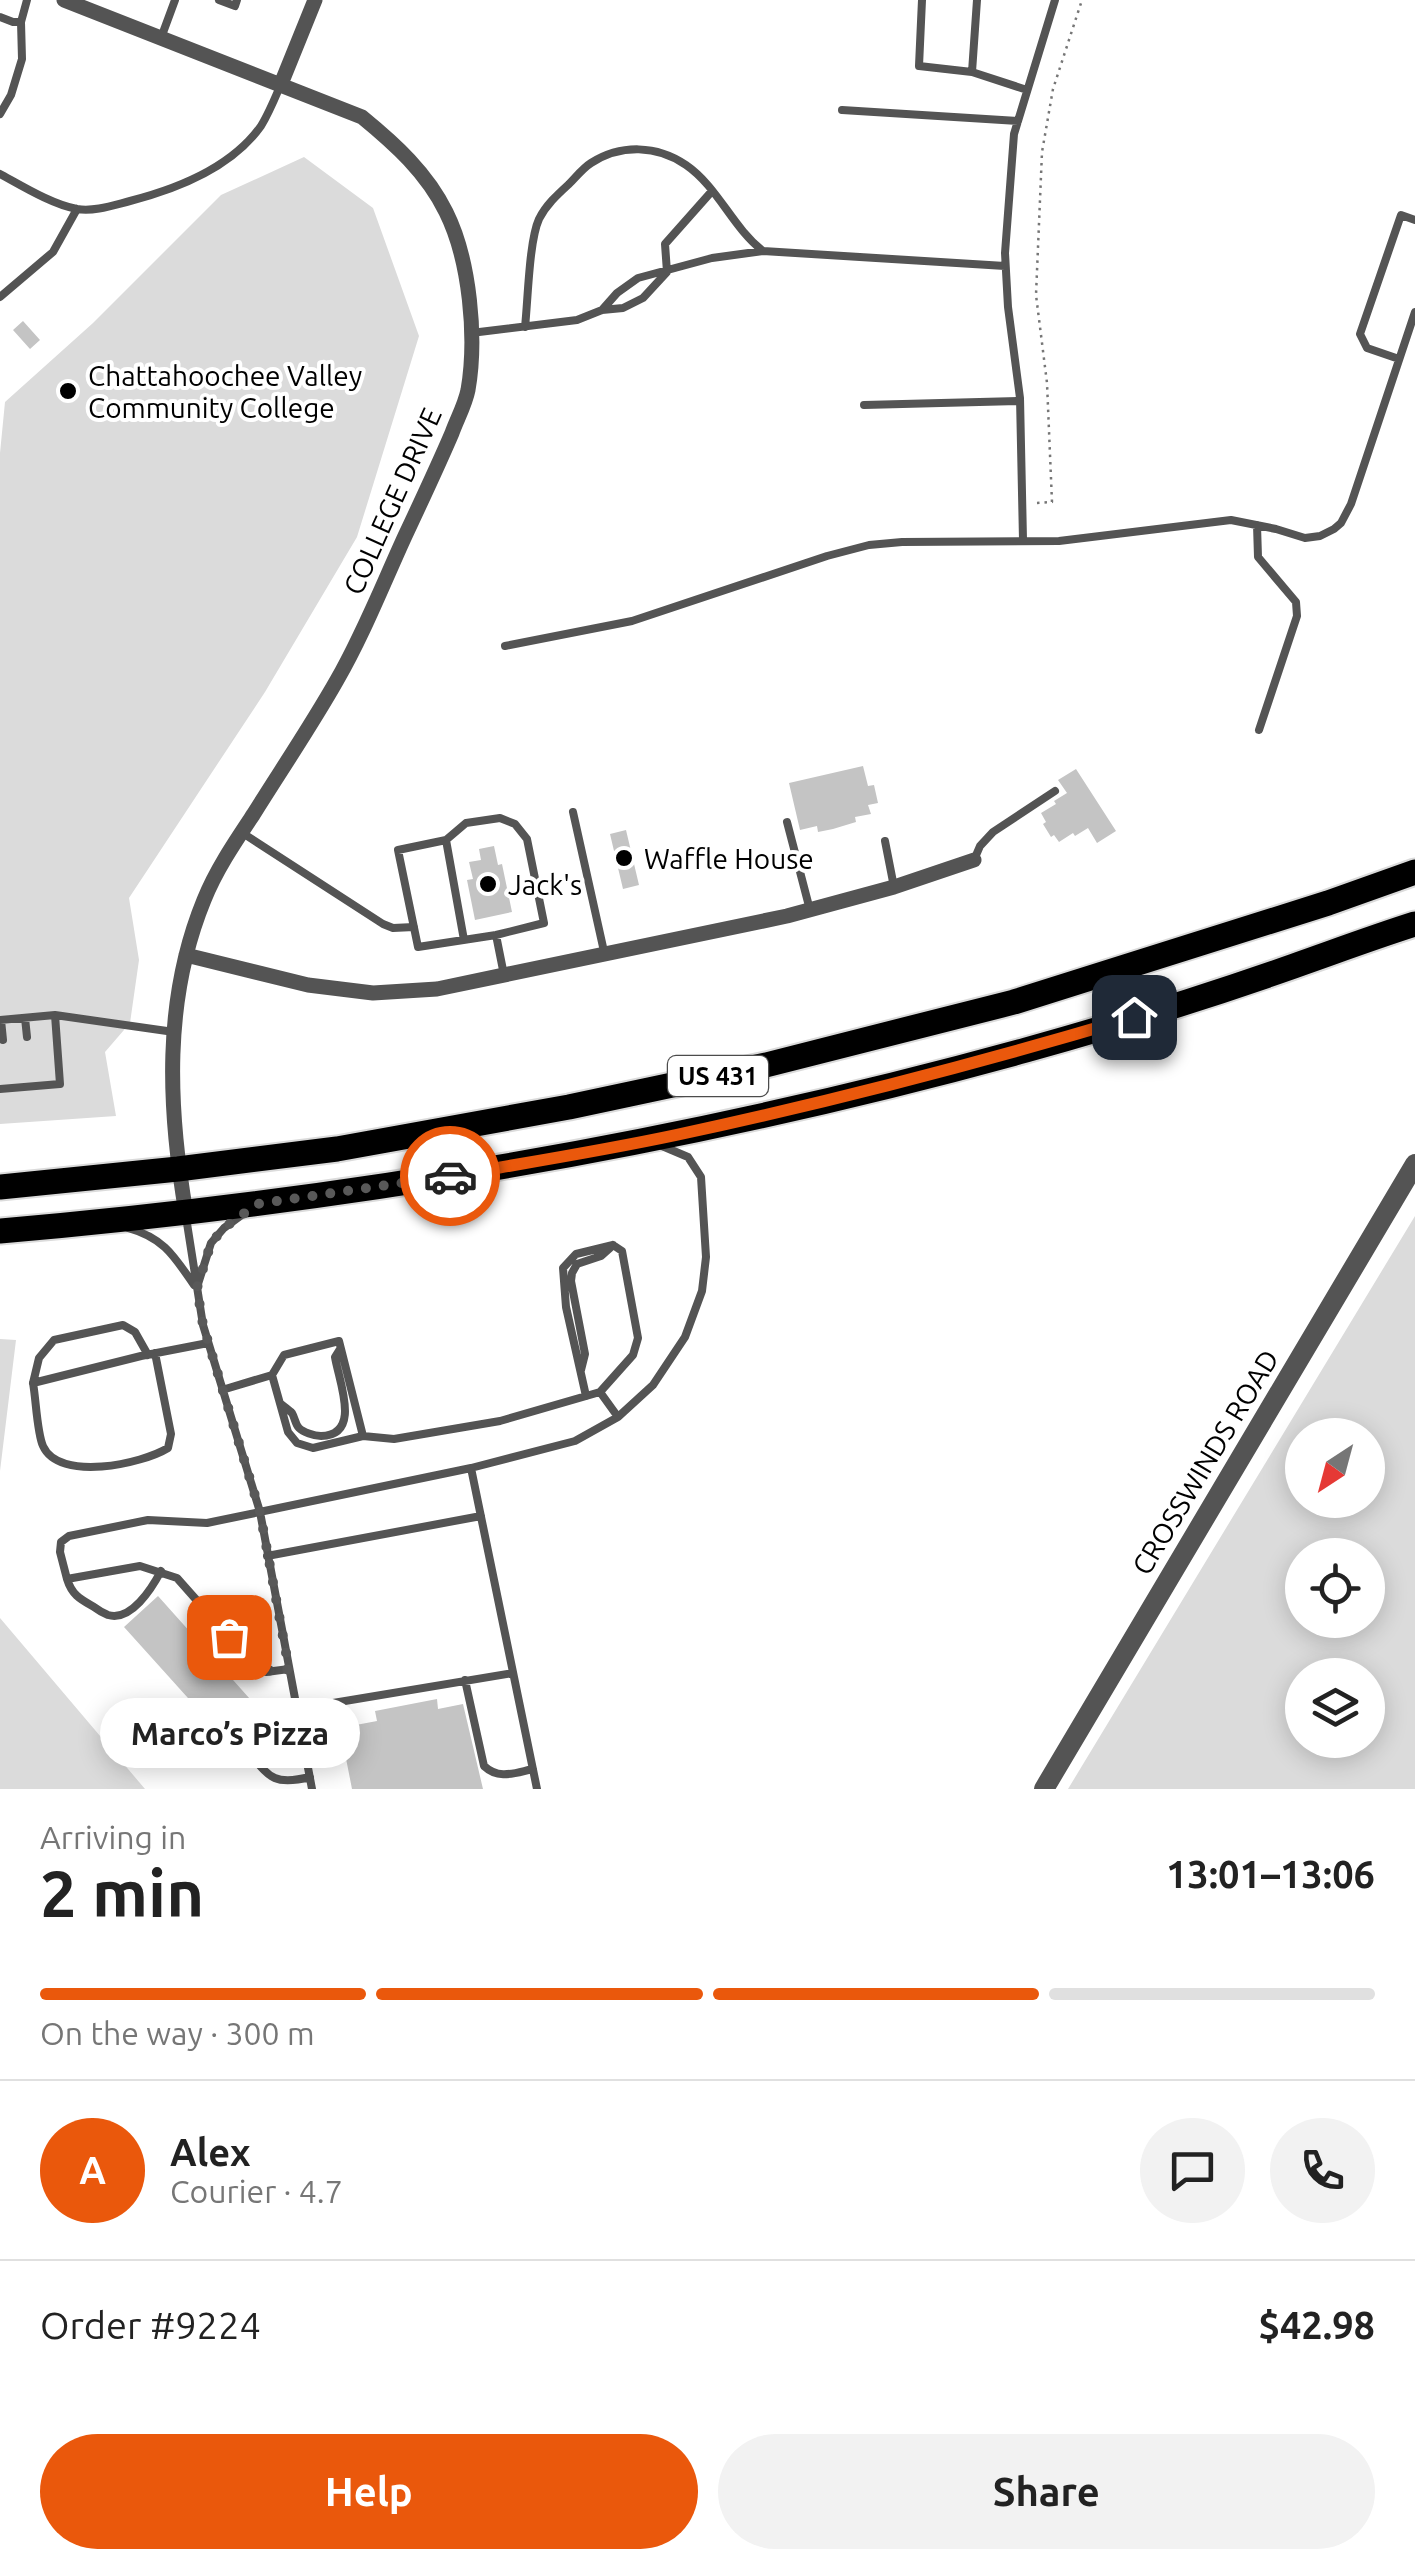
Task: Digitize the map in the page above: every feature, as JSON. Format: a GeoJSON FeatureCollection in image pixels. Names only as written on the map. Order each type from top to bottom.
{"type":"FeatureCollection","features":[{"type":"Feature","properties":{"kind":"highway","name":"US 431"},"geometry":{"type":"LineString","coordinates":[[0,1188],[337,1149],[766,1066],[1014,1002],[1415,872]]}},
{"type":"Feature","properties":{"kind":"highway","name":"US 431"},"geometry":{"type":"LineString","coordinates":[[0,1231],[257,1204],[643,1142],[852,1095],[1030,1049],[1204,996],[1415,924]]}},
{"type":"Feature","properties":{"kind":"street","name":"COLLEGE DRIVE"},"geometry":{"type":"LineString","coordinates":[[64,0],[362,117],[393,142],[424,176],[447,214],[461,256],[469,300],[472,352],[468,394],[438,466],[339,678],[205,898],[186,955],[176,994],[171,1066],[178,1169],[186,1213]]}},
{"type":"Feature","properties":{"kind":"street"},"geometry":{"type":"LineString","coordinates":[[281,84],[315,0]]}},
{"type":"Feature","properties":{"kind":"street"},"geometry":{"type":"LineString","coordinates":[[186,955],[308,985],[374,992],[437,989],[810,910],[974,860]]}},
{"type":"Feature","properties":{"kind":"street","name":"CROSSWINDS ROAD"},"geometry":{"type":"LineString","coordinates":[[1044,1789],[1415,1164]]}},
{"type":"Feature","properties":{"kind":"lane"},"geometry":{"type":"LineString","coordinates":[[0,114],[11,96],[22,59],[22,22],[27,0]]}},
{"type":"Feature","properties":{"kind":"lane"},"geometry":{"type":"LineString","coordinates":[[161,38],[174,0]]}},
{"type":"Feature","properties":{"kind":"lane"},"geometry":{"type":"LineString","coordinates":[[219,0],[235,6],[237,0]]}},
{"type":"Feature","properties":{"kind":"lane"},"geometry":{"type":"LineString","coordinates":[[922,0],[919,66],[972,72],[1027,90]]}},
{"type":"Feature","properties":{"kind":"lane"},"geometry":{"type":"LineString","coordinates":[[972,72],[976,0]]}},
{"type":"Feature","properties":{"kind":"lane"},"geometry":{"type":"LineString","coordinates":[[1023,540],[1020,401],[1006,266],[1014,134],[1055,0]]}},
{"type":"Feature","properties":{"kind":"lane"},"geometry":{"type":"LineString","coordinates":[[0,18],[22,22]]}},
{"type":"Feature","properties":{"kind":"lane"},"geometry":{"type":"LineString","coordinates":[[0,174],[77,209],[160,194],[214,168],[260,127],[281,84]]}},
{"type":"Feature","properties":{"kind":"lane"},"geometry":{"type":"LineString","coordinates":[[842,110],[1018,121]]}},
{"type":"Feature","properties":{"kind":"lane"},"geometry":{"type":"LineString","coordinates":[[525,327],[538,222],[548,204],[590,164],[614,153],[632,148],[673,156],[712,191],[737,226],[763,251]]}},
{"type":"Feature","properties":{"kind":"lane"},"geometry":{"type":"LineString","coordinates":[[471,334],[577,320],[644,298],[667,272],[666,244],[712,191]]}},
{"type":"Feature","properties":{"kind":"lane"},"geometry":{"type":"LineString","coordinates":[[0,297],[52,252],[77,209]]}},
{"type":"Feature","properties":{"kind":"lane"},"geometry":{"type":"LineString","coordinates":[[1399,359],[1367,348],[1360,334],[1402,215],[1415,220]]}},
{"type":"Feature","properties":{"kind":"lane"},"geometry":{"type":"LineString","coordinates":[[602,310],[638,278],[712,258],[763,251],[1006,266]]}},
{"type":"Feature","properties":{"kind":"lane"},"geometry":{"type":"LineString","coordinates":[[505,646],[632,621],[868,545],[1059,540],[1231,520],[1306,538],[1320,536],[1340,524],[1351,504],[1415,312]]}},
{"type":"Feature","properties":{"kind":"lane"},"geometry":{"type":"LineString","coordinates":[[864,405],[1020,401]]}},
{"type":"Feature","properties":{"kind":"lane"},"geometry":{"type":"LineString","coordinates":[[1257,525],[1258,557],[1296,602],[1297,616],[1258,730]]}},
{"type":"Feature","properties":{"kind":"lane"},"geometry":{"type":"LineString","coordinates":[[974,860],[992,832],[1055,792]]}},
{"type":"Feature","properties":{"kind":"lane"},"geometry":{"type":"LineString","coordinates":[[573,812],[605,956]]}},
{"type":"Feature","properties":{"kind":"lane"},"geometry":{"type":"LineString","coordinates":[[500,818],[510,820],[524,833],[544,923],[496,936],[418,947],[414,928],[398,850],[446,840],[466,823],[500,818]]}},
{"type":"Feature","properties":{"kind":"lane"},"geometry":{"type":"LineString","coordinates":[[787,822],[810,910]]}},
{"type":"Feature","properties":{"kind":"lane"},"geometry":{"type":"LineString","coordinates":[[242,832],[383,924],[414,928]]}},
{"type":"Feature","properties":{"kind":"lane"},"geometry":{"type":"LineString","coordinates":[[446,840],[464,940]]}},
{"type":"Feature","properties":{"kind":"lane"},"geometry":{"type":"LineString","coordinates":[[885,841],[894,886]]}},
{"type":"Feature","properties":{"kind":"lane"},"geometry":{"type":"LineString","coordinates":[[496,936],[504,976]]}},
{"type":"Feature","properties":{"kind":"lane"},"geometry":{"type":"LineString","coordinates":[[3,1040],[0,1020],[55,1015],[174,1032]]}},
{"type":"Feature","properties":{"kind":"lane"},"geometry":{"type":"LineString","coordinates":[[6,1078],[4,1089],[60,1084],[55,1015]]}},
{"type":"Feature","properties":{"kind":"lane"},"geometry":{"type":"LineString","coordinates":[[25,1018],[27,1037]]}},
{"type":"Feature","properties":{"kind":"lane"},"geometry":{"type":"LineString","coordinates":[[29,1074],[30,1087]]}},
{"type":"Feature","properties":{"kind":"lane"},"geometry":{"type":"LineString","coordinates":[[160,1572],[151,1589],[127,1612],[108,1615],[72,1592],[60,1552],[61,1542],[68,1536],[148,1520],[207,1523],[471,1468],[575,1441],[618,1416],[653,1385],[685,1337],[702,1291],[706,1257],[701,1177],[688,1158],[670,1148],[643,1142]]}},
{"type":"Feature","properties":{"kind":"lane"},"geometry":{"type":"LineString","coordinates":[[197,1288],[211,1243],[224,1228],[257,1204]]}},
{"type":"Feature","properties":{"kind":"lane"},"geometry":{"type":"LineString","coordinates":[[186,1213],[208,1343],[260,1512],[312,1789]]}},
{"type":"Feature","properties":{"kind":"lane"},"geometry":{"type":"LineString","coordinates":[[105,1222],[148,1234],[168,1248],[197,1288]]}},
{"type":"Feature","properties":{"kind":"lane"},"geometry":{"type":"LineString","coordinates":[[272,1375],[288,1432],[297,1444],[313,1448],[362,1436],[394,1439],[500,1421],[600,1392],[632,1355],[638,1338],[622,1251],[613,1245],[601,1256],[578,1264],[572,1273],[585,1354],[580,1372],[586,1396]]}},
{"type":"Feature","properties":{"kind":"lane"},"geometry":{"type":"LineString","coordinates":[[122,1325],[135,1332],[152,1354],[171,1434],[168,1448],[155,1456],[111,1466],[67,1466],[43,1447],[33,1383],[38,1358],[54,1340],[72,1342],[90,1332],[122,1325]]}},
{"type":"Feature","properties":{"kind":"lane"},"geometry":{"type":"LineString","coordinates":[[106,1329],[108,1341]]}},
{"type":"Feature","properties":{"kind":"lane"},"geometry":{"type":"LineString","coordinates":[[90,1332],[91,1343]]}},
{"type":"Feature","properties":{"kind":"lane"},"geometry":{"type":"LineString","coordinates":[[222,1390],[272,1375],[284,1355],[339,1341],[362,1436]]}},
{"type":"Feature","properties":{"kind":"lane"},"geometry":{"type":"LineString","coordinates":[[33,1383],[76,1367],[208,1343]]}},
{"type":"Feature","properties":{"kind":"lane"},"geometry":{"type":"LineString","coordinates":[[280,1403],[299,1428],[310,1434],[323,1436],[339,1430],[346,1410],[335,1357],[340,1348]]}},
{"type":"Feature","properties":{"kind":"lane"},"geometry":{"type":"LineString","coordinates":[[600,1392],[618,1416]]}},
{"type":"Feature","properties":{"kind":"lane"},"geometry":{"type":"LineString","coordinates":[[471,1468],[537,1789]]}},
{"type":"Feature","properties":{"kind":"lane"},"geometry":{"type":"LineString","coordinates":[[267,1556],[481,1516]]}},
{"type":"Feature","properties":{"kind":"lane"},"geometry":{"type":"LineString","coordinates":[[67,1579],[140,1566],[177,1578],[254,1666],[266,1672],[289,1669]]}},
{"type":"Feature","properties":{"kind":"lane"},"geometry":{"type":"LineString","coordinates":[[297,1708],[513,1672]]}},
{"type":"Feature","properties":{"kind":"lane"},"geometry":{"type":"LineString","coordinates":[[465,1680],[484,1766],[502,1776],[532,1769]]}},
{"type":"Feature","properties":{"kind":"lane"},"geometry":{"type":"LineString","coordinates":[[243,1745],[269,1776],[280,1782],[310,1777]]}},
{"type":"Feature","properties":{"kind":"path"},"geometry":{"type":"LineString","coordinates":[[1022,504],[1052,502],[1047,383],[1036,295],[1042,152],[1050,99],[1082,0]]}},
{"type":"Feature","properties":{"kind":"shaded area"},"geometry":{"type":"Polygon","coordinates":[[[304,157],[373,208],[419,336],[357,537],[265,692],[129,898],[139,960],[130,1023],[105,1052],[116,1116],[0,1124],[0,453],[5,402],[93,323],[221,195],[304,157]]]}},
{"type":"Feature","properties":{"kind":"shaded area"},"geometry":{"type":"Polygon","coordinates":[[[1415,1216],[1415,1789],[1068,1789],[1285,1431],[1285,1518],[1385,1518],[1385,1418],[1293,1418],[1415,1216]]]}},
{"type":"Feature","properties":{"kind":"shaded area"},"geometry":{"type":"Polygon","coordinates":[[[0,1339],[16,1340],[0,1471],[0,1339]]]}},
{"type":"Feature","properties":{"kind":"shaded area"},"geometry":{"type":"Polygon","coordinates":[[[0,1618],[145,1789],[0,1789],[0,1618]]]}},
{"type":"Feature","properties":{"kind":"building"},"geometry":{"type":"Polygon","coordinates":[[[23,321],[40,340],[30,349],[13,330],[23,321]]]}},
{"type":"Feature","properties":{"kind":"building"},"geometry":{"type":"Polygon","coordinates":[[[863,766],[868,786],[874,785],[878,803],[868,805],[871,814],[855,817],[856,822],[833,829],[818,832],[817,826],[800,830],[789,783],[863,766]]]}},
{"type":"Feature","properties":{"kind":"building"},"geometry":{"type":"Polygon","coordinates":[[[1076,769],[1116,831],[1097,843],[1088,828],[1059,842],[1043,824],[1046,822],[1041,813],[1067,793],[1058,780],[1076,769]]]}},
{"type":"Feature","properties":{"kind":"building"},"geometry":{"type":"Polygon","coordinates":[[[626,830],[639,885],[623,889],[610,834],[626,830]]]}},
{"type":"Feature","properties":{"kind":"building"},"geometry":{"type":"Polygon","coordinates":[[[494,846],[512,912],[475,920],[467,880],[473,879],[469,862],[481,860],[479,849],[494,846]]]}},
{"type":"Feature","properties":{"kind":"building"},"geometry":{"type":"Polygon","coordinates":[[[158,1596],[267,1718],[233,1748],[124,1627],[158,1596]]]}},
{"type":"Feature","properties":{"kind":"building"},"geometry":{"type":"Polygon","coordinates":[[[437,1699],[438,1709],[463,1704],[483,1789],[352,1789],[340,1728],[377,1721],[375,1711],[437,1699]]]}},
{"type":"Feature","properties":{"kind":"way so far"},"geometry":{"type":"LineString","coordinates":[[229,1637],[254,1666],[266,1672],[289,1669],[260,1512],[203,1325],[197,1288],[211,1243],[224,1228],[257,1204],[450,1176]]}},
{"type":"Feature","properties":{"kind":"place","name":"Chattahoochee Valley Community College"},"geometry":{"type":"Point","coordinates":[68,391]}},
{"type":"Feature","properties":{"kind":"place","name":"Waffle House"},"geometry":{"type":"Point","coordinates":[624,858]}},
{"type":"Feature","properties":{"kind":"place","name":"Jack's"},"geometry":{"type":"Point","coordinates":[488,884]}},
{"type":"Feature","properties":{"kind":"place","name":"Marco’s Pizza"},"geometry":{"type":"Point","coordinates":[229,1637]}},
{"type":"Feature","properties":{"kind":"route"},"geometry":{"type":"LineString","coordinates":[[450,1176],[674,1136],[852,1095],[1030,1049],[1134,1017]]}}]}
